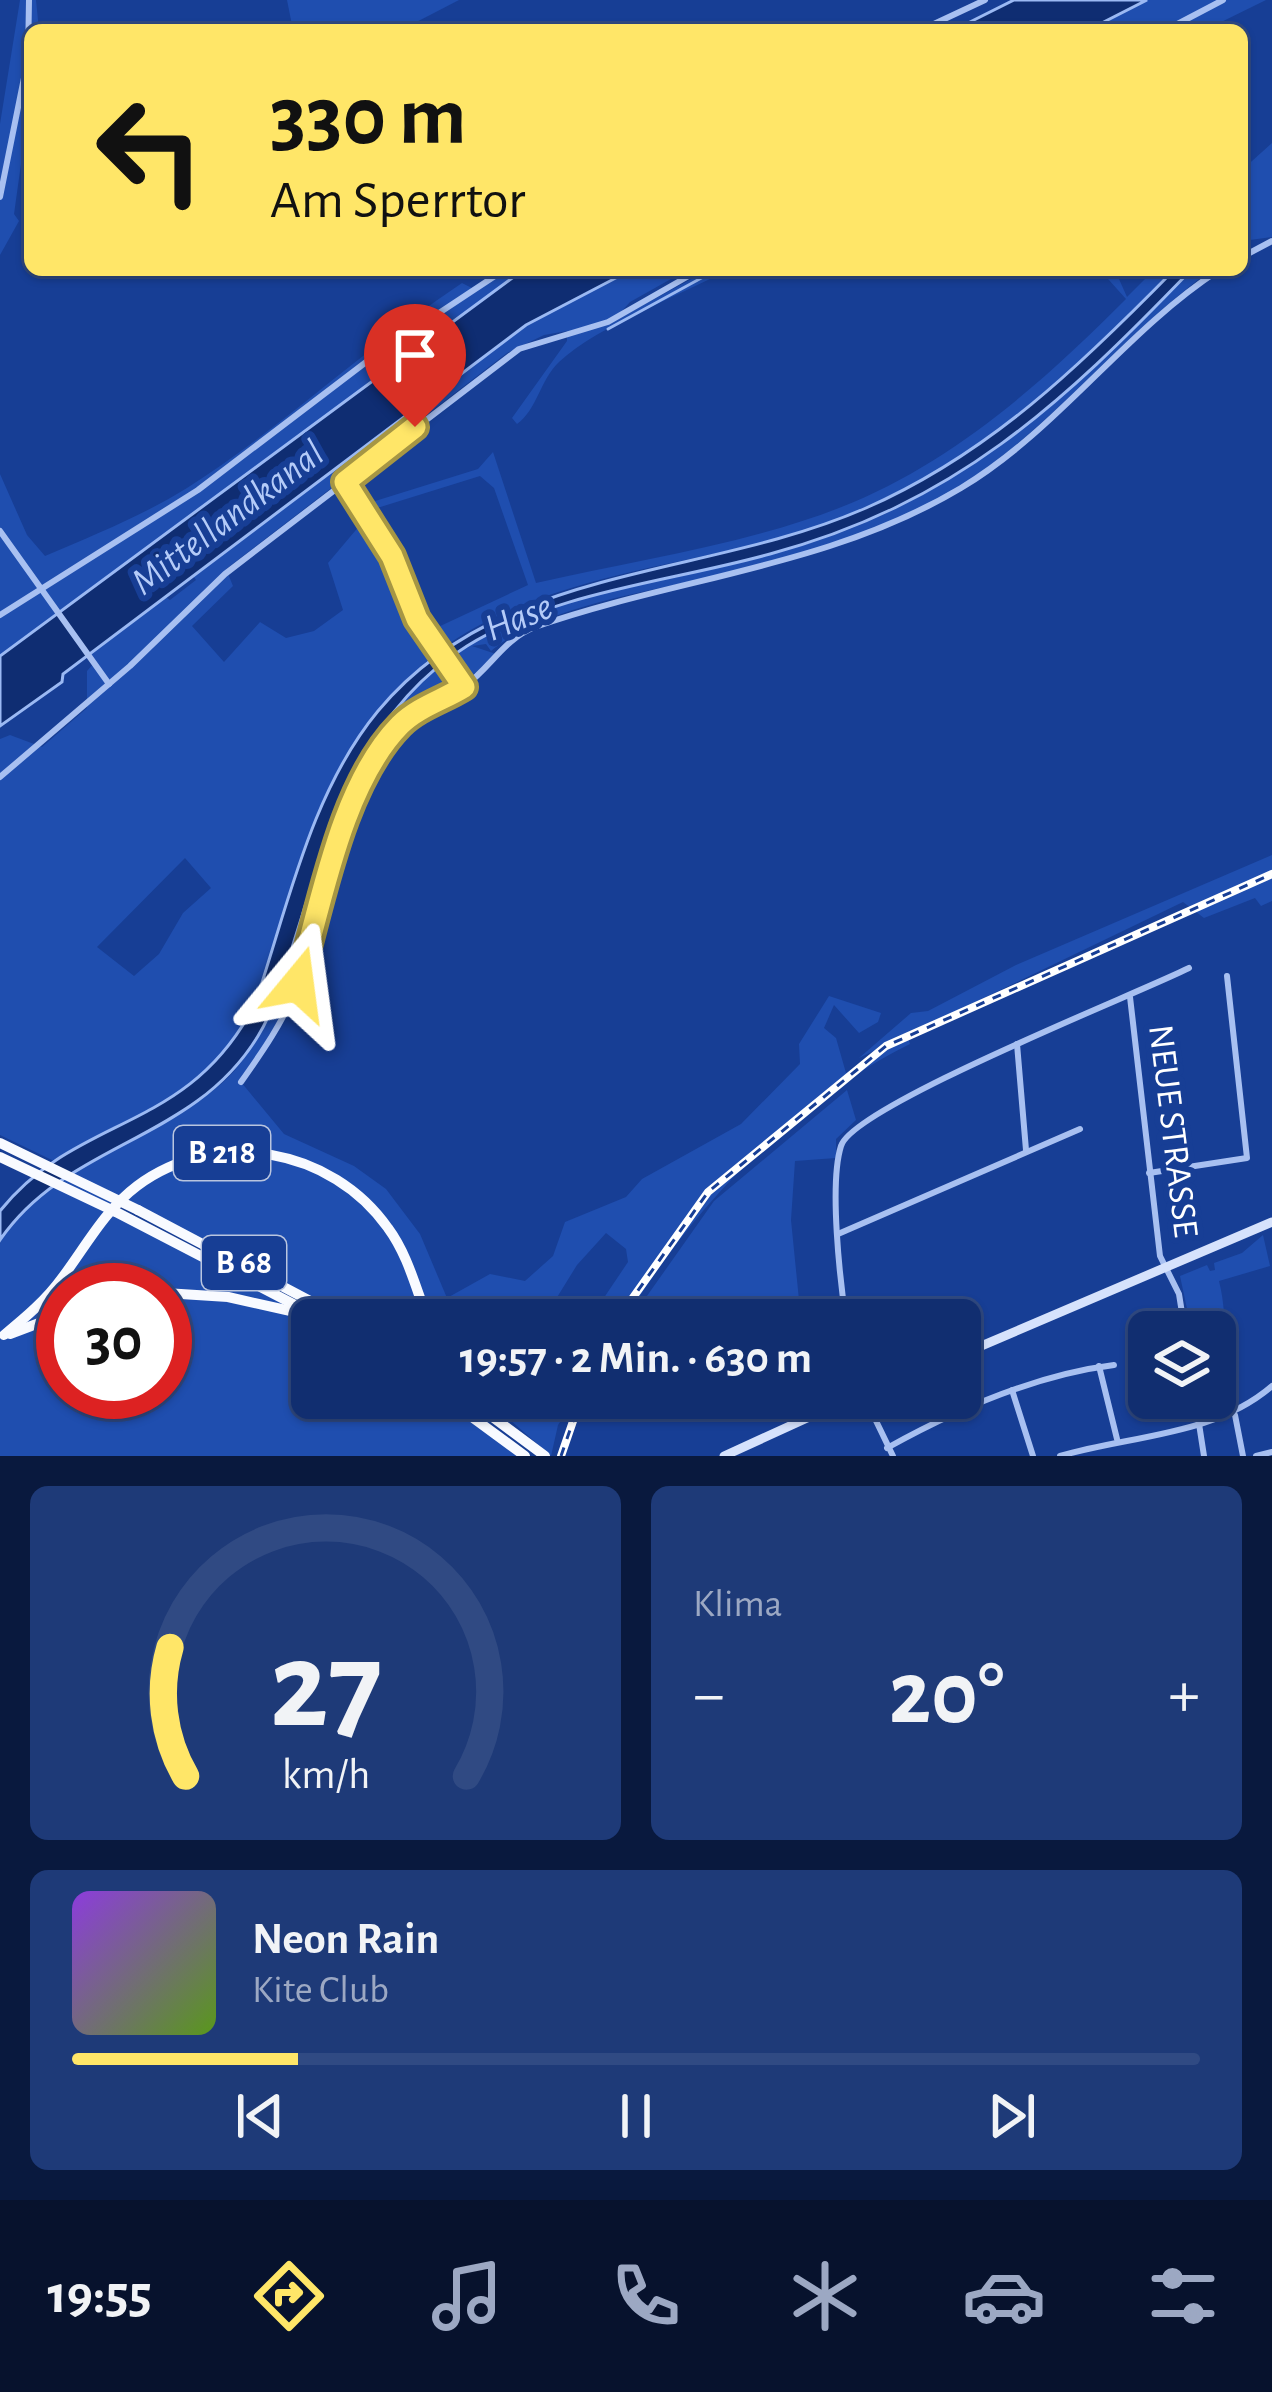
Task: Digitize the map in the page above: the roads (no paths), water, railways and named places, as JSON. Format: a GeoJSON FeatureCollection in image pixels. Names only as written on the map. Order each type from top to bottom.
{"type":"FeatureCollection","features":[{"type":"Feature","properties":{"kind":"highway","name":"B 68"},"geometry":{"type":"LineString","coordinates":[[0,1143],[120,1201],[135,1215],[291,1302]]}},
{"type":"Feature","properties":{"kind":"highway","name":"B 218"},"geometry":{"type":"LineString","coordinates":[[2,1336],[48,1295],[120,1201],[158,1173],[225,1153],[272,1154],[311,1166],[348,1186],[388,1228],[419,1299]]}},
{"type":"Feature","properties":{"kind":"highway","name":"B 68"},"geometry":{"type":"LineString","coordinates":[[0,1156],[135,1215],[304,1299]]}},
{"type":"Feature","properties":{"kind":"highway"},"geometry":{"type":"LineString","coordinates":[[192,1295],[228,1297],[291,1312]]}},
{"type":"Feature","properties":{"kind":"highway","name":"B 218"},"geometry":{"type":"LineString","coordinates":[[2,1336],[36,1324]]}},
{"type":"Feature","properties":{"kind":"highway"},"geometry":{"type":"LineString","coordinates":[[482,1419],[539,1452]]}},
{"type":"Feature","properties":{"kind":"highway"},"geometry":{"type":"LineString","coordinates":[[495,1419],[539,1452]]}},
{"type":"Feature","properties":{"kind":"highway"},"geometry":{"type":"LineString","coordinates":[[503,1419],[539,1452]]}},
{"type":"Feature","properties":{"kind":"main road"},"geometry":{"type":"LineString","coordinates":[[981,1346],[1272,1222]]}},
{"type":"Feature","properties":{"kind":"main road"},"geometry":{"type":"LineString","coordinates":[[724,1456],[807,1419]]}},
{"type":"Feature","properties":{"kind":"street"},"geometry":{"type":"LineString","coordinates":[[934,24],[985,0]]}},
{"type":"Feature","properties":{"kind":"street"},"geometry":{"type":"LineString","coordinates":[[1177,24],[1223,0]]}},
{"type":"Feature","properties":{"kind":"street"},"geometry":{"type":"LineString","coordinates":[[0,196],[24,78]]}},
{"type":"Feature","properties":{"kind":"street"},"geometry":{"type":"LineString","coordinates":[[0,615],[198,490],[409,331],[496,276]]}},
{"type":"Feature","properties":{"kind":"street"},"geometry":{"type":"LineString","coordinates":[[0,777],[110,684],[201,595],[519,349],[608,322],[688,276]]}},
{"type":"Feature","properties":{"kind":"street"},"geometry":{"type":"LineString","coordinates":[[241,1082],[275,1035],[298,984],[345,821],[399,726],[464,687],[511,640],[535,627],[812,555],[920,511],[1038,434],[1181,295],[1210,276]]}},
{"type":"Feature","properties":{"kind":"street"},"geometry":{"type":"LineString","coordinates":[[345,482],[381,536],[410,605],[464,687]]}},
{"type":"Feature","properties":{"kind":"street"},"geometry":{"type":"LineString","coordinates":[[0,531],[110,684]]}},
{"type":"Feature","properties":{"kind":"street"},"geometry":{"type":"LineString","coordinates":[[844,1299],[838,1234],[841,1145],[856,1127],[1017,1044],[1189,968]]}},
{"type":"Feature","properties":{"kind":"street"},"geometry":{"type":"LineString","coordinates":[[1149,1173],[1246,1158],[1227,976]]}},
{"type":"Feature","properties":{"kind":"street","name":"NEUE STRASSE"},"geometry":{"type":"LineString","coordinates":[[1130,997],[1160,1256],[1179,1311]]}},
{"type":"Feature","properties":{"kind":"street"},"geometry":{"type":"LineString","coordinates":[[1017,1044],[1026,1150]]}},
{"type":"Feature","properties":{"kind":"street"},"geometry":{"type":"LineString","coordinates":[[838,1234],[1080,1129]]}},
{"type":"Feature","properties":{"kind":"street"},"geometry":{"type":"LineString","coordinates":[[887,1448],[941,1418],[1012,1390],[1114,1364]]}},
{"type":"Feature","properties":{"kind":"street"},"geometry":{"type":"LineString","coordinates":[[1099,1366],[1118,1439]]}},
{"type":"Feature","properties":{"kind":"street"},"geometry":{"type":"LineString","coordinates":[[1236,1414],[1272,1386]]}},
{"type":"Feature","properties":{"kind":"street"},"geometry":{"type":"LineString","coordinates":[[1012,1390],[1033,1456]]}},
{"type":"Feature","properties":{"kind":"street"},"geometry":{"type":"LineString","coordinates":[[874,1419],[893,1456]]}},
{"type":"Feature","properties":{"kind":"street"},"geometry":{"type":"LineString","coordinates":[[1198,1419],[1204,1456]]}},
{"type":"Feature","properties":{"kind":"street"},"geometry":{"type":"LineString","coordinates":[[1060,1456],[1221,1419]]}},
{"type":"Feature","properties":{"kind":"street"},"geometry":{"type":"LineString","coordinates":[[1236,1419],[1243,1456]]}},
{"type":"Feature","properties":{"kind":"street"},"geometry":{"type":"LineString","coordinates":[[1256,1456],[1272,1452]]}},
{"type":"Feature","properties":{"kind":"water"},"geometry":{"type":"Polygon","coordinates":[[[1014,0],[1147,0],[1100,24],[966,24],[1014,0]]]}},
{"type":"Feature","properties":{"kind":"water","name":"Mittellandkanal"},"geometry":{"type":"Polygon","coordinates":[[[515,276],[620,276],[526,325],[0,726],[0,656],[515,276]]]}},
{"type":"Feature","properties":{"kind":"water","name":"Hase"},"geometry":{"type":"Polygon","coordinates":[[[1168,276],[1185,276],[1049,406],[950,478],[896,508],[770,554],[538,612],[467,646],[431,673],[401,703],[355,774],[258,1036],[231,1071],[200,1099],[60,1181],[28,1207],[0,1240],[0,1211],[31,1179],[64,1155],[165,1101],[198,1078],[228,1046],[255,1004],[304,851],[335,777],[378,711],[428,663],[483,627],[543,601],[803,531],[866,508],[911,486],[993,434],[1104,340],[1168,276]]]}},
{"type":"Feature","properties":{"kind":"waterway"},"geometry":{"type":"LineString","coordinates":[[608,329],[705,276]]}},
{"type":"Feature","properties":{"kind":"railway"},"geometry":{"type":"LineString","coordinates":[[632,1299],[708,1192],[886,1046],[1272,874]]}},
{"type":"Feature","properties":{"kind":"railway"},"geometry":{"type":"LineString","coordinates":[[561,1456],[574,1419]]}}]}
